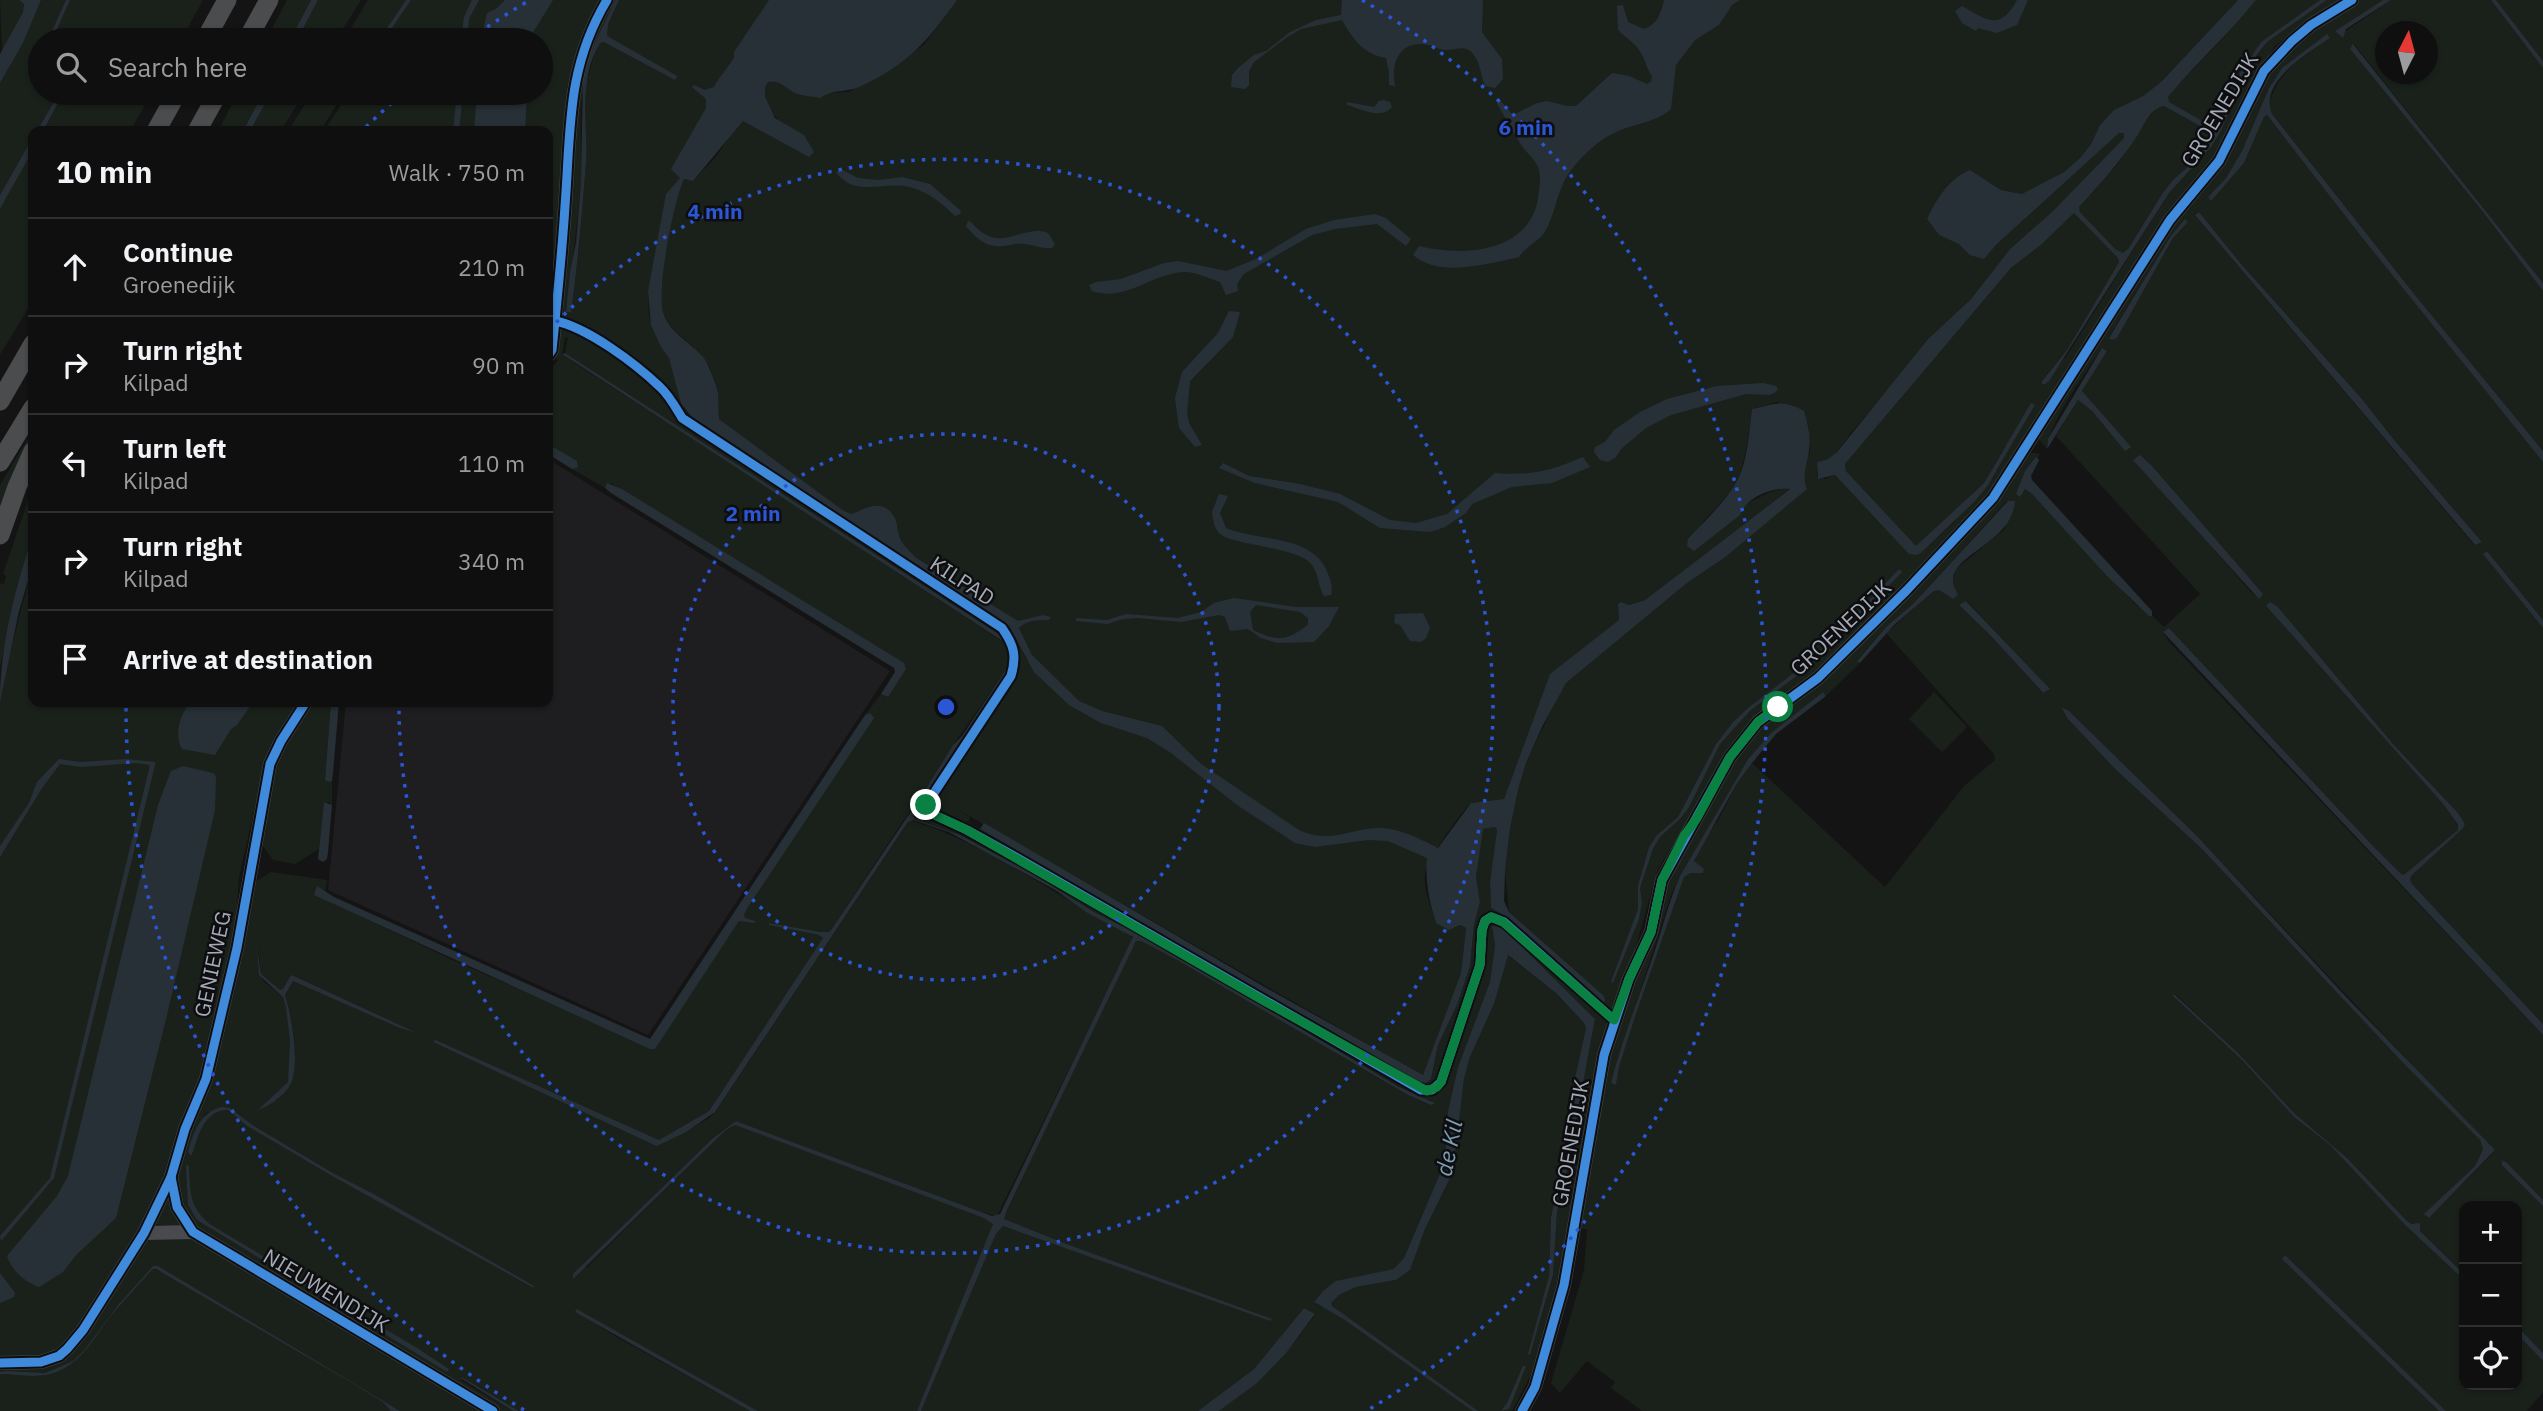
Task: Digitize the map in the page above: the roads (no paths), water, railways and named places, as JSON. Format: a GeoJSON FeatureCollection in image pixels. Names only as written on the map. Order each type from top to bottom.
{"type":"FeatureCollection","features":[{"type":"Feature","properties":{"kind":"highway"},"geometry":{"type":"LineString","coordinates":[[212,28],[227,0]]}},
{"type":"Feature","properties":{"kind":"highway"},"geometry":{"type":"LineString","coordinates":[[254,28],[269,0]]}},
{"type":"Feature","properties":{"kind":"highway"},"geometry":{"type":"LineString","coordinates":[[159,126],[170,105]]}},
{"type":"Feature","properties":{"kind":"highway"},"geometry":{"type":"LineString","coordinates":[[200,126],[211,105]]}},
{"type":"Feature","properties":{"kind":"highway"},"geometry":{"type":"LineString","coordinates":[[0,401],[28,353]]}},
{"type":"Feature","properties":{"kind":"highway"},"geometry":{"type":"LineString","coordinates":[[0,462],[28,416]]}},
{"type":"Feature","properties":{"kind":"highway"},"geometry":{"type":"LineString","coordinates":[[0,535],[28,462]]}},
{"type":"Feature","properties":{"kind":"street"},"geometry":{"type":"LineString","coordinates":[[553,340],[573,86],[582,51],[607,0]]}},
{"type":"Feature","properties":{"kind":"street","name":"GROENEDIJK"},"geometry":{"type":"LineString","coordinates":[[1522,1411],[1535,1387],[1564,1285],[1604,1055],[1614,1020],[1651,932],[1662,880],[1730,757],[1758,722],[1818,678],[1907,590],[1993,498],[2171,220],[2219,161],[2264,71],[2301,33],[2351,0]]}},
{"type":"Feature","properties":{"kind":"street","name":"GENIEWEG"},"geometry":{"type":"LineString","coordinates":[[0,1363],[41,1362],[59,1356],[68,1349],[83,1330],[144,1233],[171,1177],[185,1129],[206,1079],[237,948],[270,764],[303,707]]}},
{"type":"Feature","properties":{"kind":"street"},"geometry":{"type":"LineString","coordinates":[[171,1177],[177,1207],[193,1233]]}},
{"type":"Feature","properties":{"kind":"street"},"geometry":{"type":"LineString","coordinates":[[144,1233],[193,1233]]}},
{"type":"Feature","properties":{"kind":"street","name":"NIEUWENDIJK"},"geometry":{"type":"LineString","coordinates":[[193,1233],[493,1411]]}},
{"type":"Feature","properties":{"kind":"water"},"geometry":{"type":"Polygon","coordinates":[[[19,0],[41,0],[23,43],[0,83],[0,54],[23,12],[24,4],[19,0]]]}},
{"type":"Feature","properties":{"kind":"water"},"geometry":{"type":"Polygon","coordinates":[[[66,0],[70,0],[57,28],[53,28],[66,0]]]}},
{"type":"Feature","properties":{"kind":"water"},"geometry":{"type":"Polygon","coordinates":[[[311,0],[318,0],[303,28],[296,28],[311,0]]]}},
{"type":"Feature","properties":{"kind":"water"},"geometry":{"type":"Polygon","coordinates":[[[406,0],[411,0],[392,28],[387,28],[406,0]]]}},
{"type":"Feature","properties":{"kind":"water"},"geometry":{"type":"Polygon","coordinates":[[[472,0],[479,0],[469,19],[468,28],[463,28],[464,17],[472,0]]]}},
{"type":"Feature","properties":{"kind":"water"},"geometry":{"type":"Polygon","coordinates":[[[505,0],[553,0],[536,28],[484,28],[487,13],[505,0]]]}},
{"type":"Feature","properties":{"kind":"water"},"geometry":{"type":"Polygon","coordinates":[[[615,0],[619,0],[608,24],[607,36],[677,76],[675,80],[604,42],[600,43],[593,57],[586,86],[586,163],[578,257],[571,312],[566,312],[581,182],[583,76],[590,53],[615,0]]]}},
{"type":"Feature","properties":{"kind":"water"},"geometry":{"type":"Polygon","coordinates":[[[769,0],[957,0],[936,28],[904,60],[861,86],[820,98],[797,94],[780,83],[768,82],[765,97],[775,118],[804,135],[814,152],[809,157],[743,121],[693,181],[684,179],[667,247],[662,304],[667,322],[708,365],[718,392],[719,419],[844,511],[852,514],[870,507],[886,508],[897,522],[902,541],[915,557],[1018,621],[1043,615],[1051,617],[1049,620],[1029,622],[1019,628],[1032,655],[1079,701],[1102,711],[1162,726],[1201,764],[1299,830],[1331,836],[1369,829],[1389,829],[1411,835],[1438,848],[1471,803],[1504,799],[1550,674],[1619,620],[1618,604],[1621,602],[1629,605],[1645,600],[1790,489],[1761,494],[1748,503],[1740,515],[1694,551],[1687,546],[1688,539],[1721,503],[1738,479],[1746,454],[1752,409],[1784,404],[1804,411],[1810,440],[1805,475],[1807,489],[1566,683],[1526,763],[1510,829],[1504,901],[1509,912],[1603,995],[1604,1003],[1510,919],[1491,908],[1490,882],[1497,830],[1495,827],[1483,829],[1476,877],[1480,902],[1474,925],[1470,966],[1457,1005],[1438,1045],[1431,1079],[1426,1083],[1412,1080],[980,829],[984,823],[1268,989],[1423,1075],[1461,973],[1466,928],[1460,925],[1449,930],[1436,923],[1428,890],[1427,858],[1388,841],[1368,840],[1315,847],[1295,843],[1237,805],[1171,753],[1147,738],[1101,723],[1069,705],[1034,672],[1009,626],[696,423],[681,403],[669,358],[651,325],[648,291],[666,194],[680,178],[671,169],[706,108],[706,99],[692,87],[694,85],[705,90],[714,87],[769,0]]]}},
{"type":"Feature","properties":{"kind":"water"},"geometry":{"type":"Polygon","coordinates":[[[1342,0],[1483,0],[1482,32],[1502,59],[1503,79],[1495,88],[1485,86],[1480,67],[1474,55],[1467,49],[1444,50],[1418,44],[1404,49],[1399,55],[1394,69],[1395,86],[1389,85],[1386,58],[1371,53],[1360,45],[1342,20],[1301,29],[1286,38],[1254,62],[1249,71],[1249,85],[1245,89],[1231,87],[1232,75],[1254,55],[1266,51],[1290,32],[1316,20],[1341,15],[1342,0]]]}},
{"type":"Feature","properties":{"kind":"water"},"geometry":{"type":"Polygon","coordinates":[[[1664,0],[1740,0],[1732,5],[1719,25],[1695,40],[1676,65],[1671,109],[1658,117],[1612,134],[1584,156],[1566,178],[1546,230],[1519,257],[1479,266],[1450,268],[1424,262],[1413,255],[1419,246],[1454,251],[1491,247],[1522,231],[1532,217],[1538,199],[1539,171],[1497,104],[1500,100],[1513,115],[1547,101],[1576,106],[1612,73],[1629,76],[1647,84],[1651,82],[1652,76],[1640,51],[1618,30],[1617,6],[1623,5],[1628,22],[1644,29],[1658,18],[1664,0]]]}},
{"type":"Feature","properties":{"kind":"water"},"geometry":{"type":"Polygon","coordinates":[[[2017,0],[2028,0],[2017,25],[1997,33],[1978,28],[1976,31],[1962,23],[1955,11],[1962,6],[1986,19],[1999,19],[2011,10],[2017,0]]]}},
{"type":"Feature","properties":{"kind":"water"},"geometry":{"type":"Polygon","coordinates":[[[2238,0],[2256,0],[2168,97],[2169,102],[2216,129],[2222,123],[2240,73],[2261,42],[2320,0],[2327,0],[2267,42],[2257,55],[2246,72],[2212,146],[2169,193],[2049,381],[2042,384],[2067,350],[2119,262],[2074,213],[2042,244],[2011,268],[1845,464],[1846,471],[1916,546],[1984,483],[2031,403],[2035,405],[1988,485],[1975,501],[1922,552],[1917,555],[1909,554],[1835,475],[1818,479],[1817,462],[1828,459],[1837,452],[1929,338],[1971,299],[2010,249],[2052,212],[2124,138],[2124,133],[2119,133],[1984,259],[1970,255],[1959,244],[1939,235],[1927,219],[1931,211],[1950,184],[1970,170],[2001,190],[2022,194],[2064,172],[2080,158],[2091,144],[2100,125],[2114,110],[2143,96],[2161,82],[2238,0]],[[2164,106],[2159,107],[2149,116],[2118,162],[2079,207],[2080,212],[2115,249],[2123,253],[2173,180],[2198,158],[2213,136],[2209,131],[2164,106]]]}},
{"type":"Feature","properties":{"kind":"water"},"geometry":{"type":"Polygon","coordinates":[[[2383,0],[2391,0],[2346,29],[2343,38],[2335,31],[2383,0]]]}},
{"type":"Feature","properties":{"kind":"water"},"geometry":{"type":"Polygon","coordinates":[[[2491,0],[2496,0],[2543,61],[2543,68],[2491,0]]]}},
{"type":"Feature","properties":{"kind":"water"},"geometry":{"type":"Polygon","coordinates":[[[2327,34],[2330,38],[2299,60],[2279,79],[2272,90],[2272,114],[2543,451],[2543,462],[2267,115],[2244,163],[2211,201],[2208,197],[2226,178],[2242,151],[2269,88],[2282,68],[2327,34]]]}},
{"type":"Feature","properties":{"kind":"water"},"geometry":{"type":"Polygon","coordinates":[[[2353,44],[2375,72],[2375,80],[2350,49],[2353,44]]]}},
{"type":"Feature","properties":{"kind":"water"},"geometry":{"type":"Polygon","coordinates":[[[2379,84],[2385,84],[2543,283],[2543,291],[2483,212],[2379,84]]]}},
{"type":"Feature","properties":{"kind":"water"},"geometry":{"type":"Polygon","coordinates":[[[1384,100],[1390,102],[1392,107],[1382,113],[1347,105],[1347,102],[1374,107],[1384,100]]]}},
{"type":"Feature","properties":{"kind":"water"},"geometry":{"type":"Polygon","coordinates":[[[52,105],[57,105],[46,126],[40,126],[52,105]]]}},
{"type":"Feature","properties":{"kind":"water"},"geometry":{"type":"Polygon","coordinates":[[[257,105],[264,105],[253,126],[246,126],[257,105]]]}},
{"type":"Feature","properties":{"kind":"water"},"geometry":{"type":"Polygon","coordinates":[[[456,105],[462,105],[460,126],[454,126],[456,105]]]}},
{"type":"Feature","properties":{"kind":"water"},"geometry":{"type":"Polygon","coordinates":[[[476,105],[526,105],[525,126],[474,126],[476,105]]]}},
{"type":"Feature","properties":{"kind":"water"},"geometry":{"type":"Polygon","coordinates":[[[28,146],[28,159],[0,209],[0,195],[28,146]]]}},
{"type":"Feature","properties":{"kind":"water"},"geometry":{"type":"Polygon","coordinates":[[[841,169],[858,178],[878,180],[902,177],[930,184],[961,211],[960,214],[955,216],[934,198],[909,187],[860,187],[851,184],[836,172],[841,169]]]}},
{"type":"Feature","properties":{"kind":"water"},"geometry":{"type":"Polygon","coordinates":[[[2199,212],[2482,542],[2475,545],[2195,215],[2199,212]]]}},
{"type":"Feature","properties":{"kind":"water"},"geometry":{"type":"Polygon","coordinates":[[[1375,214],[1386,218],[1411,239],[1406,246],[1377,224],[1312,235],[1244,274],[1237,284],[1238,291],[1226,295],[1220,282],[1187,272],[1170,274],[1116,293],[1092,291],[1089,285],[1121,279],[1164,263],[1178,261],[1226,271],[1256,259],[1306,229],[1334,220],[1375,214]]]}},
{"type":"Feature","properties":{"kind":"water"},"geometry":{"type":"Polygon","coordinates":[[[2185,219],[2188,222],[2173,238],[2117,338],[2112,340],[2109,338],[2170,237],[2185,219]]]}},
{"type":"Feature","properties":{"kind":"water"},"geometry":{"type":"Polygon","coordinates":[[[968,221],[991,237],[1010,237],[1038,231],[1048,233],[1055,244],[1052,248],[1022,244],[991,245],[982,241],[966,226],[968,221]]]}},
{"type":"Feature","properties":{"kind":"water"},"geometry":{"type":"Polygon","coordinates":[[[1229,311],[1240,312],[1233,337],[1190,381],[1187,412],[1189,423],[1202,445],[1195,447],[1179,428],[1175,398],[1182,372],[1218,333],[1229,311]]]}},
{"type":"Feature","properties":{"kind":"water"},"geometry":{"type":"Polygon","coordinates":[[[2102,348],[2107,351],[2082,391],[2131,447],[2125,451],[2092,411],[2078,400],[2047,449],[2048,439],[2102,348]]]}},
{"type":"Feature","properties":{"kind":"water"},"geometry":{"type":"Polygon","coordinates":[[[565,353],[1003,637],[1001,640],[562,354],[565,353]]]}},
{"type":"Feature","properties":{"kind":"water"},"geometry":{"type":"Polygon","coordinates":[[[1763,383],[1778,389],[1769,395],[1746,394],[1671,415],[1646,428],[1608,462],[1600,460],[1594,452],[1595,447],[1605,442],[1614,430],[1640,412],[1667,399],[1717,386],[1763,383]]]}},
{"type":"Feature","properties":{"kind":"water"},"geometry":{"type":"Polygon","coordinates":[[[553,447],[577,461],[578,467],[572,469],[553,457],[553,447]]]}},
{"type":"Feature","properties":{"kind":"water"},"geometry":{"type":"Polygon","coordinates":[[[2140,455],[2263,594],[2259,599],[2133,460],[2140,455]]]}},
{"type":"Feature","properties":{"kind":"water"},"geometry":{"type":"Polygon","coordinates":[[[1583,457],[1590,467],[1552,483],[1512,487],[1472,504],[1466,513],[1445,527],[1430,532],[1380,528],[1338,502],[1255,483],[1219,468],[1223,463],[1249,476],[1340,494],[1390,520],[1416,523],[1447,514],[1495,473],[1540,471],[1583,457]]]}},
{"type":"Feature","properties":{"kind":"water"},"geometry":{"type":"Polygon","coordinates":[[[2036,457],[2039,460],[2031,476],[2032,480],[2152,611],[2152,616],[2107,576],[2032,494],[2025,489],[2020,497],[2016,494],[2025,471],[2036,457]]]}},
{"type":"Feature","properties":{"kind":"water"},"geometry":{"type":"Polygon","coordinates":[[[607,483],[622,489],[904,663],[906,669],[888,697],[881,694],[895,672],[894,668],[611,493],[605,488],[607,483]]]}},
{"type":"Feature","properties":{"kind":"water"},"geometry":{"type":"Polygon","coordinates":[[[1219,494],[1228,496],[1220,513],[1226,528],[1284,541],[1311,552],[1321,561],[1328,574],[1331,595],[1324,596],[1314,569],[1300,556],[1234,540],[1219,533],[1212,512],[1219,494]]]}},
{"type":"Feature","properties":{"kind":"water"},"geometry":{"type":"Polygon","coordinates":[[[2008,501],[2015,501],[2012,515],[2004,527],[1956,570],[1953,581],[1958,595],[1953,599],[1939,590],[1934,591],[1894,625],[1860,663],[1857,661],[1887,626],[1913,604],[2008,501]]]}},
{"type":"Feature","properties":{"kind":"water"},"geometry":{"type":"Polygon","coordinates":[[[28,551],[28,581],[0,702],[3,660],[20,576],[28,551]]]}},
{"type":"Feature","properties":{"kind":"water"},"geometry":{"type":"Polygon","coordinates":[[[2487,551],[2543,620],[2543,628],[2483,554],[2487,551]]]}},
{"type":"Feature","properties":{"kind":"water"},"geometry":{"type":"Polygon","coordinates":[[[1899,569],[1902,572],[1817,661],[1751,710],[1720,744],[1689,807],[1660,837],[1653,849],[1640,888],[1642,902],[1639,919],[1613,983],[1611,981],[1638,909],[1638,885],[1649,847],[1657,835],[1678,817],[1716,744],[1748,708],[1813,658],[1899,569]]]}},
{"type":"Feature","properties":{"kind":"water"},"geometry":{"type":"Polygon","coordinates":[[[1234,598],[1296,607],[1339,607],[1329,626],[1314,642],[1277,643],[1261,638],[1248,629],[1230,631],[1225,617],[1219,615],[1181,622],[1138,618],[1107,624],[1076,621],[1076,618],[1107,620],[1126,614],[1178,618],[1201,612],[1214,603],[1234,598]],[[1256,605],[1250,612],[1253,630],[1269,637],[1288,637],[1308,625],[1308,618],[1300,612],[1256,605]]]}},
{"type":"Feature","properties":{"kind":"water"},"geometry":{"type":"Polygon","coordinates":[[[1966,601],[2050,689],[2043,693],[1959,605],[1966,601]]]}},
{"type":"Feature","properties":{"kind":"water"},"geometry":{"type":"Polygon","coordinates":[[[2270,602],[2278,607],[2394,745],[2458,813],[2465,824],[2410,879],[2543,1024],[2543,1035],[2163,632],[2169,628],[2403,875],[2458,830],[2458,825],[2444,805],[2266,606],[2270,602]]]}},
{"type":"Feature","properties":{"kind":"water"},"geometry":{"type":"Polygon","coordinates":[[[1423,613],[1430,628],[1426,638],[1421,642],[1410,641],[1400,625],[1394,623],[1395,614],[1423,613]]]}},
{"type":"Feature","properties":{"kind":"water"},"geometry":{"type":"Polygon","coordinates":[[[1011,662],[1009,673],[1001,686],[921,802],[919,800],[953,745],[962,736],[1011,662]]]}},
{"type":"Feature","properties":{"kind":"water"},"geometry":{"type":"Polygon","coordinates":[[[1823,692],[1826,696],[1776,734],[1752,763],[1736,785],[1694,861],[1704,869],[1703,873],[1690,873],[1684,877],[1636,1014],[1616,1085],[1611,1083],[1680,876],[1748,759],[1771,733],[1823,692]]]}},
{"type":"Feature","properties":{"kind":"water"},"geometry":{"type":"Polygon","coordinates":[[[187,707],[250,707],[231,729],[215,755],[182,749],[178,737],[187,707]]]}},
{"type":"Feature","properties":{"kind":"water"},"geometry":{"type":"Polygon","coordinates":[[[331,707],[339,707],[332,781],[325,780],[331,707]]]}},
{"type":"Feature","properties":{"kind":"water"},"geometry":{"type":"Polygon","coordinates":[[[2062,708],[2068,710],[2197,836],[2349,1000],[2494,1149],[2429,1218],[2424,1214],[2475,1166],[2483,1149],[2480,1140],[2405,1065],[2201,848],[2116,770],[2068,719],[2062,708]]]}},
{"type":"Feature","properties":{"kind":"water"},"geometry":{"type":"Polygon","coordinates":[[[870,713],[874,718],[748,907],[745,918],[755,923],[739,921],[655,1049],[314,895],[317,886],[334,897],[650,1039],[865,715],[870,713]]]}},
{"type":"Feature","properties":{"kind":"water"},"geometry":{"type":"Polygon","coordinates":[[[59,759],[80,762],[126,759],[155,762],[155,765],[54,1178],[1,1241],[0,1236],[50,1178],[150,765],[136,763],[81,767],[60,764],[42,788],[0,857],[0,846],[29,803],[37,782],[59,759]]]}},
{"type":"Feature","properties":{"kind":"water"},"geometry":{"type":"Polygon","coordinates":[[[183,766],[216,776],[215,810],[116,1218],[76,1255],[63,1272],[39,1287],[20,1275],[7,1256],[57,1196],[68,1176],[158,805],[171,771],[183,766]]]}},
{"type":"Feature","properties":{"kind":"water"},"geometry":{"type":"Polygon","coordinates":[[[324,802],[332,805],[327,859],[323,862],[318,859],[324,802]]]}},
{"type":"Feature","properties":{"kind":"water"},"geometry":{"type":"Polygon","coordinates":[[[916,804],[918,805],[913,816],[915,819],[960,835],[1033,874],[1094,912],[1292,1023],[1397,1086],[1435,1103],[1431,1105],[1408,1095],[1177,960],[1141,941],[1136,941],[1004,1219],[1272,1319],[1270,1321],[1003,1226],[996,1234],[921,1411],[917,1411],[993,1224],[984,1218],[735,1125],[726,1130],[573,1279],[573,1274],[712,1139],[736,1121],[992,1216],[1000,1214],[1133,937],[1086,912],[1057,891],[949,832],[913,820],[908,822],[715,1112],[686,1132],[657,1146],[433,1042],[438,1041],[659,1140],[709,1111],[823,938],[769,923],[821,932],[831,930],[916,804]]]}},
{"type":"Feature","properties":{"kind":"water","name":"de Kil"},"geometry":{"type":"Polygon","coordinates":[[[1492,927],[1505,930],[1595,1019],[1557,1212],[1553,1275],[1530,1355],[1528,1354],[1549,1276],[1551,1217],[1574,1112],[1571,1096],[1586,1028],[1557,994],[1508,955],[1494,1004],[1470,1057],[1464,1079],[1453,1172],[1425,1229],[1410,1270],[1396,1280],[1356,1287],[1339,1295],[1331,1303],[1478,1411],[1473,1411],[1345,1320],[1314,1302],[1336,1281],[1394,1269],[1404,1258],[1441,1171],[1448,1111],[1458,1067],[1490,982],[1495,945],[1492,927]]]}},
{"type":"Feature","properties":{"kind":"water"},"geometry":{"type":"Polygon","coordinates":[[[257,947],[261,974],[280,990],[291,975],[417,1033],[293,981],[285,995],[293,1036],[293,1077],[280,1097],[258,1110],[288,1082],[290,1042],[283,997],[259,975],[257,947]]]}},
{"type":"Feature","properties":{"kind":"water"},"geometry":{"type":"Polygon","coordinates":[[[2174,994],[2237,1052],[2295,1114],[2347,1158],[2407,1221],[2412,1224],[2420,1223],[2420,1231],[2459,1269],[2459,1275],[2404,1224],[2330,1145],[2294,1117],[2242,1060],[2173,996],[2174,994]]]}},
{"type":"Feature","properties":{"kind":"water"},"geometry":{"type":"Polygon","coordinates":[[[223,1107],[230,1108],[254,1126],[333,1173],[536,1287],[332,1176],[247,1126],[228,1110],[213,1114],[208,1119],[190,1155],[190,1145],[199,1124],[209,1113],[223,1107]]]}},
{"type":"Feature","properties":{"kind":"water"},"geometry":{"type":"Polygon","coordinates":[[[2502,1161],[2543,1200],[2543,1206],[2502,1165],[2502,1161]]]}},
{"type":"Feature","properties":{"kind":"water"},"geometry":{"type":"Polygon","coordinates":[[[186,1165],[189,1166],[192,1199],[198,1212],[211,1225],[417,1348],[449,1369],[447,1372],[197,1220],[188,1205],[186,1165]]]}},
{"type":"Feature","properties":{"kind":"water"},"geometry":{"type":"Polygon","coordinates":[[[2285,1255],[2446,1411],[2439,1411],[2282,1259],[2285,1255]]]}},
{"type":"Feature","properties":{"kind":"water"},"geometry":{"type":"Polygon","coordinates":[[[153,1266],[158,1266],[400,1411],[391,1411],[384,1403],[350,1382],[156,1269],[153,1269],[110,1317],[80,1357],[64,1369],[47,1375],[0,1374],[6,1371],[45,1373],[73,1361],[118,1305],[153,1266]]]}},
{"type":"Feature","properties":{"kind":"water"},"geometry":{"type":"Polygon","coordinates":[[[0,1273],[15,1293],[14,1297],[0,1303],[0,1273]]]}},
{"type":"Feature","properties":{"kind":"water"},"geometry":{"type":"Polygon","coordinates":[[[1304,1308],[1315,1314],[1286,1353],[1257,1383],[1219,1411],[1198,1411],[1254,1369],[1304,1308]]]}},
{"type":"Feature","properties":{"kind":"water"},"geometry":{"type":"Polygon","coordinates":[[[577,1309],[758,1411],[750,1411],[575,1312],[577,1309]]]}},
{"type":"Feature","properties":{"kind":"water"},"geometry":{"type":"Polygon","coordinates":[[[2522,1331],[2543,1353],[2543,1361],[2522,1339],[2522,1331]]]}},
{"type":"Feature","properties":{"kind":"water"},"geometry":{"type":"Polygon","coordinates":[[[1523,1366],[1526,1366],[1509,1409],[1501,1411],[1507,1403],[1523,1366]]]}},
{"type":"Feature","properties":{"kind":"water"},"geometry":{"type":"Polygon","coordinates":[[[459,1377],[465,1379],[519,1411],[513,1411],[459,1377]]]}}]}
